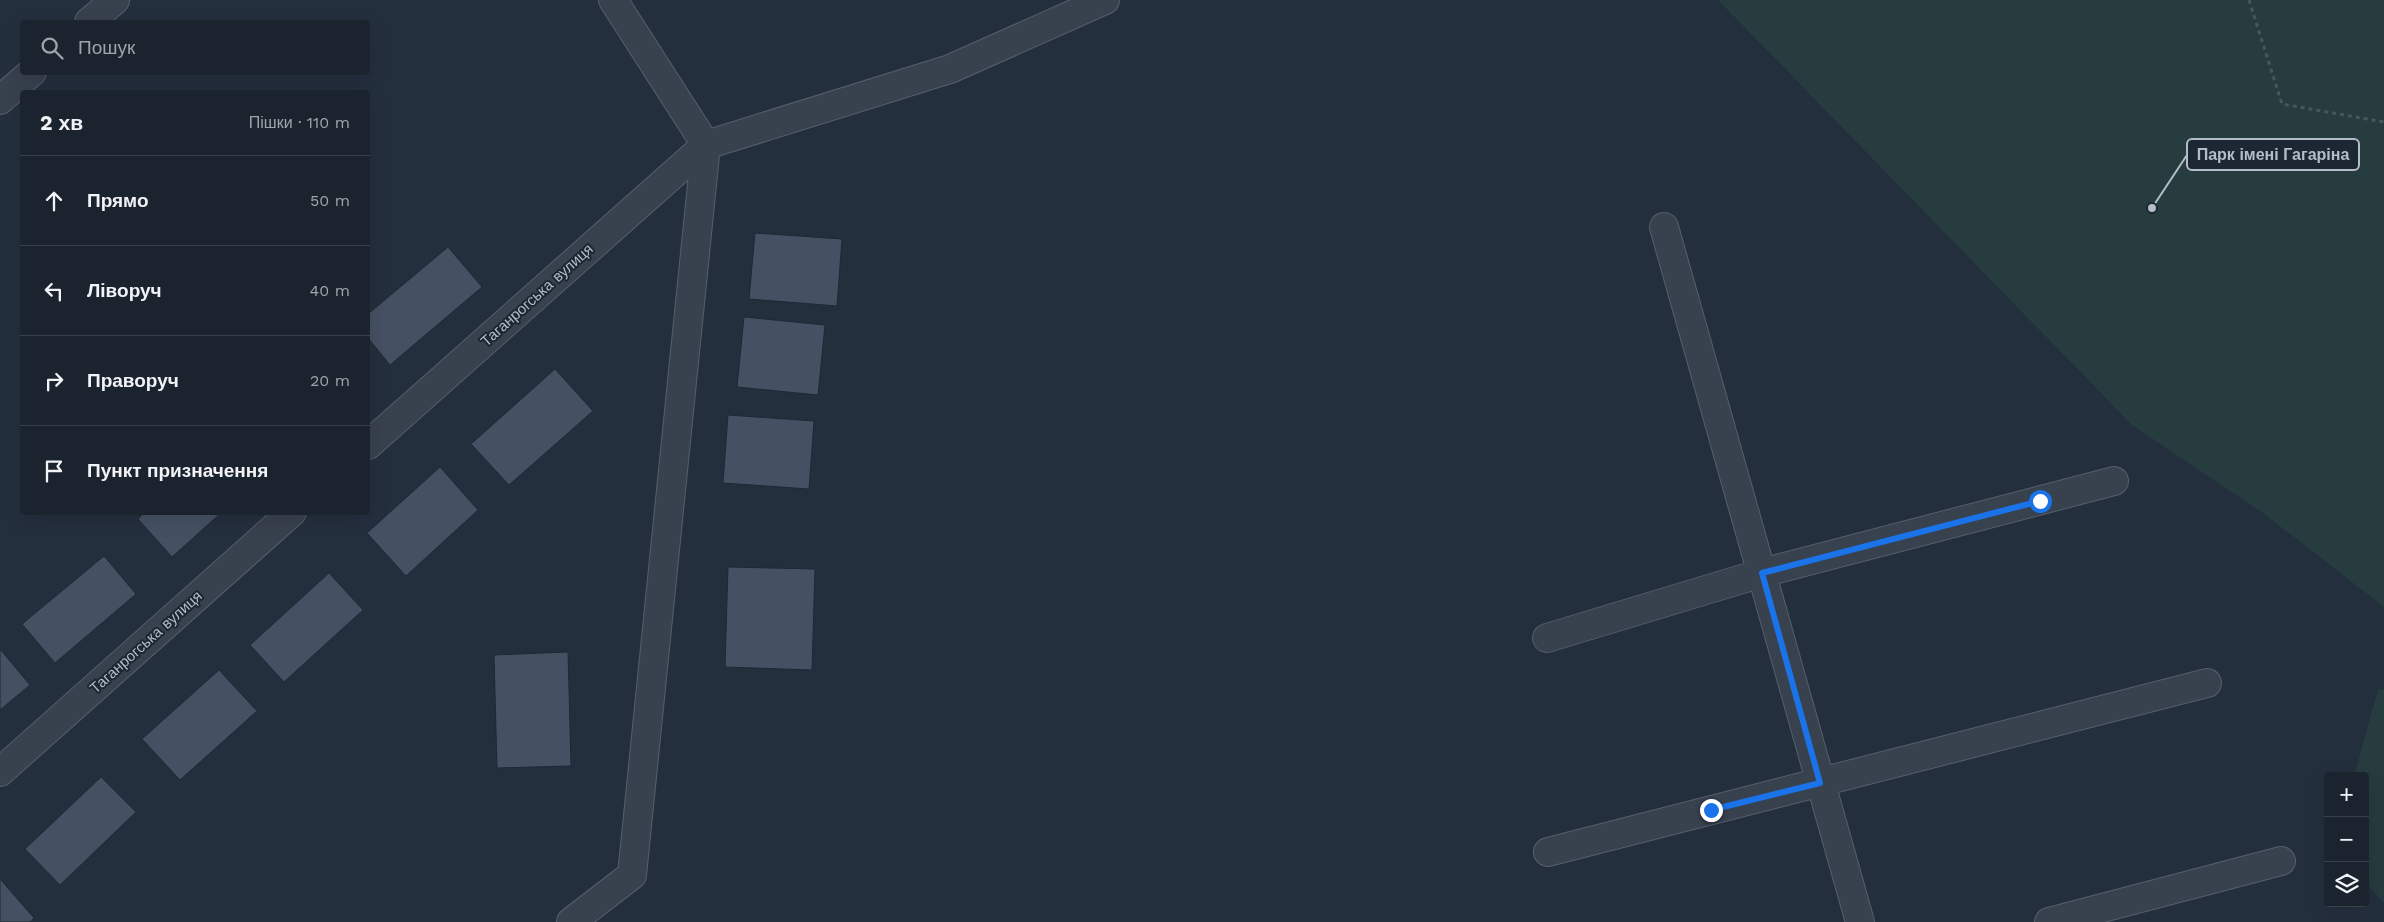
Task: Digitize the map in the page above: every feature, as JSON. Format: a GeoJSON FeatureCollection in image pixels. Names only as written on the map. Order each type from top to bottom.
{"type":"FeatureCollection","features":[{"type":"Feature","properties":{"kind":"street"},"geometry":{"type":"LineString","coordinates":[[91,20],[115,0]]}},
{"type":"Feature","properties":{"kind":"street"},"geometry":{"type":"LineString","coordinates":[[572,922],[632,875],[706,145],[613,0]]}},
{"type":"Feature","properties":{"kind":"street"},"geometry":{"type":"LineString","coordinates":[[706,145],[950,69],[1105,0]]}},
{"type":"Feature","properties":{"kind":"street"},"geometry":{"type":"LineString","coordinates":[[0,100],[29,75]]}},
{"type":"Feature","properties":{"kind":"street","name":"Таганрогська вулиця"},"geometry":{"type":"LineString","coordinates":[[370,444],[706,145]]}},
{"type":"Feature","properties":{"kind":"street"},"geometry":{"type":"LineString","coordinates":[[1664,227],[1860,922]]}},
{"type":"Feature","properties":{"kind":"street"},"geometry":{"type":"LineString","coordinates":[[1547,638],[1762,573],[2114,481]]}},
{"type":"Feature","properties":{"kind":"street","name":"Таганрогська вулиця"},"geometry":{"type":"LineString","coordinates":[[0,772],[289,515]]}},
{"type":"Feature","properties":{"kind":"street"},"geometry":{"type":"LineString","coordinates":[[1548,852],[2206,683]]}},
{"type":"Feature","properties":{"kind":"street"},"geometry":{"type":"LineString","coordinates":[[2050,922],[2281,861]]}},
{"type":"Feature","properties":{"kind":"path"},"geometry":{"type":"LineString","coordinates":[[2249,0],[2282,104],[2384,122]]}},
{"type":"Feature","properties":{"kind":"green space"},"geometry":{"type":"Polygon","coordinates":[[[1718,0],[2384,0],[2384,607],[2263,513],[2132,425],[1718,0]]]}},
{"type":"Feature","properties":{"kind":"green space"},"geometry":{"type":"Polygon","coordinates":[[[2384,689],[2384,903],[2369,886],[2369,772],[2355,772],[2378,690],[2384,689]]]}},
{"type":"Feature","properties":{"kind":"building"},"geometry":{"type":"Polygon","coordinates":[[[755,233],[842,239],[837,306],[749,299],[755,233]]]}},
{"type":"Feature","properties":{"kind":"building"},"geometry":{"type":"Polygon","coordinates":[[[448,247],[482,287],[390,365],[370,340],[370,312],[448,247]]]}},
{"type":"Feature","properties":{"kind":"building"},"geometry":{"type":"Polygon","coordinates":[[[744,317],[825,325],[818,395],[737,387],[744,317]]]}},
{"type":"Feature","properties":{"kind":"building"},"geometry":{"type":"Polygon","coordinates":[[[555,369],[593,411],[509,485],[471,444],[555,369]]]}},
{"type":"Feature","properties":{"kind":"building"},"geometry":{"type":"Polygon","coordinates":[[[728,415],[814,421],[809,489],[723,483],[728,415]]]}},
{"type":"Feature","properties":{"kind":"building"},"geometry":{"type":"Polygon","coordinates":[[[440,467],[478,510],[406,576],[367,533],[440,467]]]}},
{"type":"Feature","properties":{"kind":"building"},"geometry":{"type":"Polygon","coordinates":[[[142,515],[219,515],[172,557],[138,519],[142,515]]]}},
{"type":"Feature","properties":{"kind":"building"},"geometry":{"type":"Polygon","coordinates":[[[104,556],[136,594],[55,663],[22,624],[104,556]]]}},
{"type":"Feature","properties":{"kind":"building"},"geometry":{"type":"Polygon","coordinates":[[[728,567],[815,569],[812,670],[725,667],[728,567]]]}},
{"type":"Feature","properties":{"kind":"building"},"geometry":{"type":"Polygon","coordinates":[[[329,573],[363,610],[284,682],[250,645],[329,573]]]}},
{"type":"Feature","properties":{"kind":"building"},"geometry":{"type":"Polygon","coordinates":[[[0,649],[30,685],[0,710],[0,649]]]}},
{"type":"Feature","properties":{"kind":"building"},"geometry":{"type":"Polygon","coordinates":[[[568,652],[571,766],[497,768],[494,655],[568,652]]]}},
{"type":"Feature","properties":{"kind":"building"},"geometry":{"type":"Polygon","coordinates":[[[219,670],[257,711],[180,780],[142,739],[219,670]]]}},
{"type":"Feature","properties":{"kind":"building"},"geometry":{"type":"Polygon","coordinates":[[[101,777],[136,812],[60,885],[25,849],[101,777]]]}},
{"type":"Feature","properties":{"kind":"building"},"geometry":{"type":"Polygon","coordinates":[[[0,879],[34,918],[30,922],[0,922],[0,879]]]}},
{"type":"Feature","properties":{"kind":"place","name":"Парк імені Гагаріна"},"geometry":{"type":"Point","coordinates":[2152,208]}},
{"type":"Feature","properties":{"kind":"route"},"geometry":{"type":"LineString","coordinates":[[1711,810],[1820,783],[1762,573],[2040,501]]}}]}
